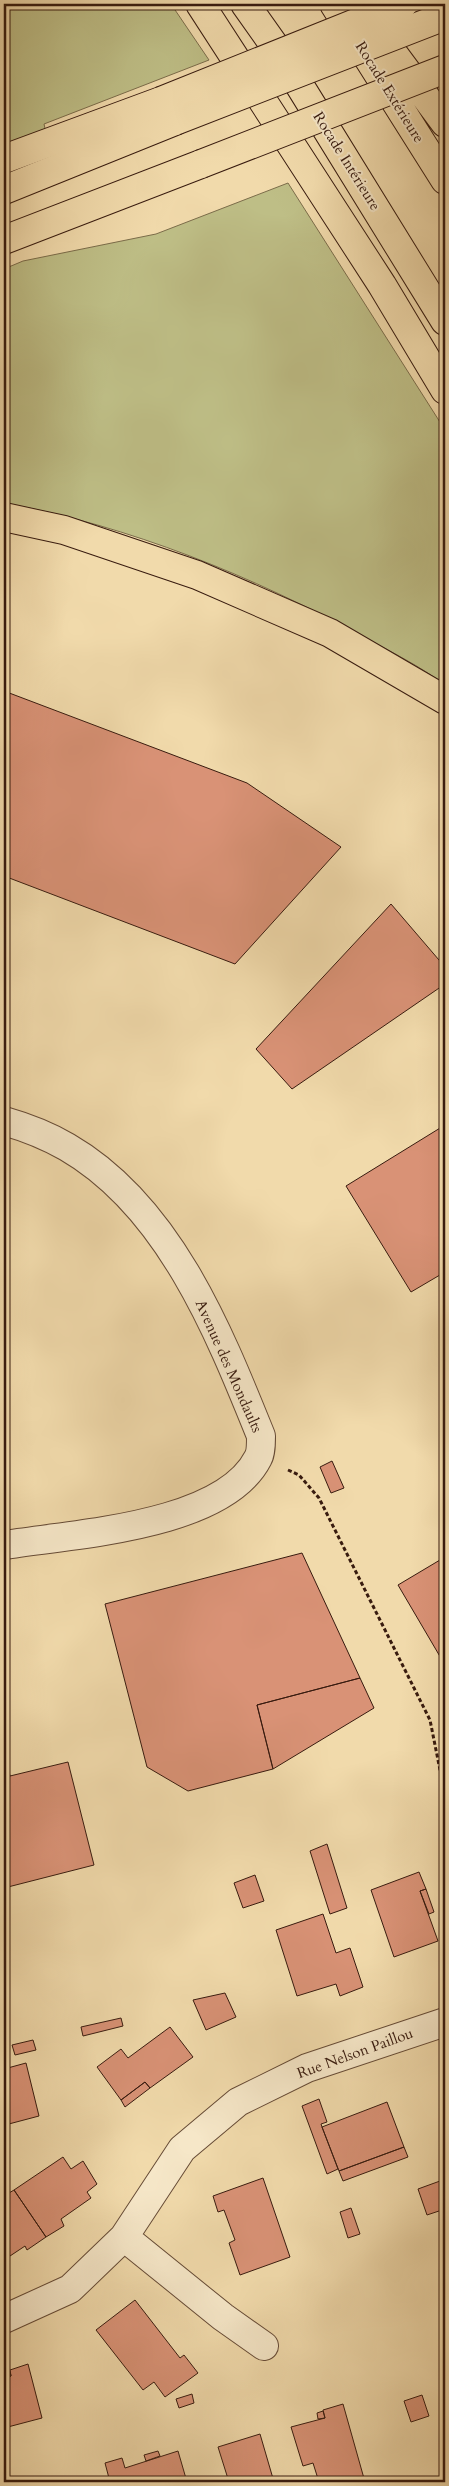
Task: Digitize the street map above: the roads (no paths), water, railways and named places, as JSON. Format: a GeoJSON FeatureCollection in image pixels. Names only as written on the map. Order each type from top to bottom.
{"type":"FeatureCollection","features":[{"type":"Feature","properties":{"kind":"main road"},"geometry":{"type":"LineString","coordinates":[[200,4],[382,285],[445,390]]}},
{"type":"Feature","properties":{"kind":"main road","name":"Rocade Intérieure"},"geometry":{"type":"LineString","coordinates":[[246,4],[279,52],[445,321]]}},
{"type":"Feature","properties":{"kind":"main road","name":"Rocade Extérieure"},"geometry":{"type":"LineString","coordinates":[[334,4],[445,180]]}},
{"type":"Feature","properties":{"kind":"main road"},"geometry":{"type":"LineString","coordinates":[[356,4],[445,123]]}},
{"type":"Feature","properties":{"kind":"main road"},"geometry":{"type":"LineString","coordinates":[[4,190],[168,111],[402,4]]}},
{"type":"Feature","properties":{"kind":"main road"},"geometry":{"type":"LineString","coordinates":[[4,159],[168,111],[445,16]]}},
{"type":"Feature","properties":{"kind":"main road"},"geometry":{"type":"LineString","coordinates":[[4,240],[445,69]]}},
{"type":"Feature","properties":{"kind":"main road"},"geometry":{"type":"LineString","coordinates":[[4,517],[64,530],[197,575],[330,633],[445,700]]}},
{"type":"Feature","properties":{"kind":"street","name":"Avenue des Mondaults"},"geometry":{"type":"LineString","coordinates":[[4,1120],[67,1147],[104,1174],[132,1200],[179,1261],[203,1305],[262,1436],[259,1458],[240,1481],[209,1502],[150,1523],[4,1545]]}},
{"type":"Feature","properties":{"kind":"street","name":"Rue Nelson Paillou"},"geometry":{"type":"LineString","coordinates":[[4,2319],[70,2289],[124,2237],[182,2149],[238,2102],[306,2068],[445,2022]]}},
{"type":"Feature","properties":{"kind":"street"},"geometry":{"type":"LineString","coordinates":[[124,2237],[223,2317],[264,2346]]}}]}
